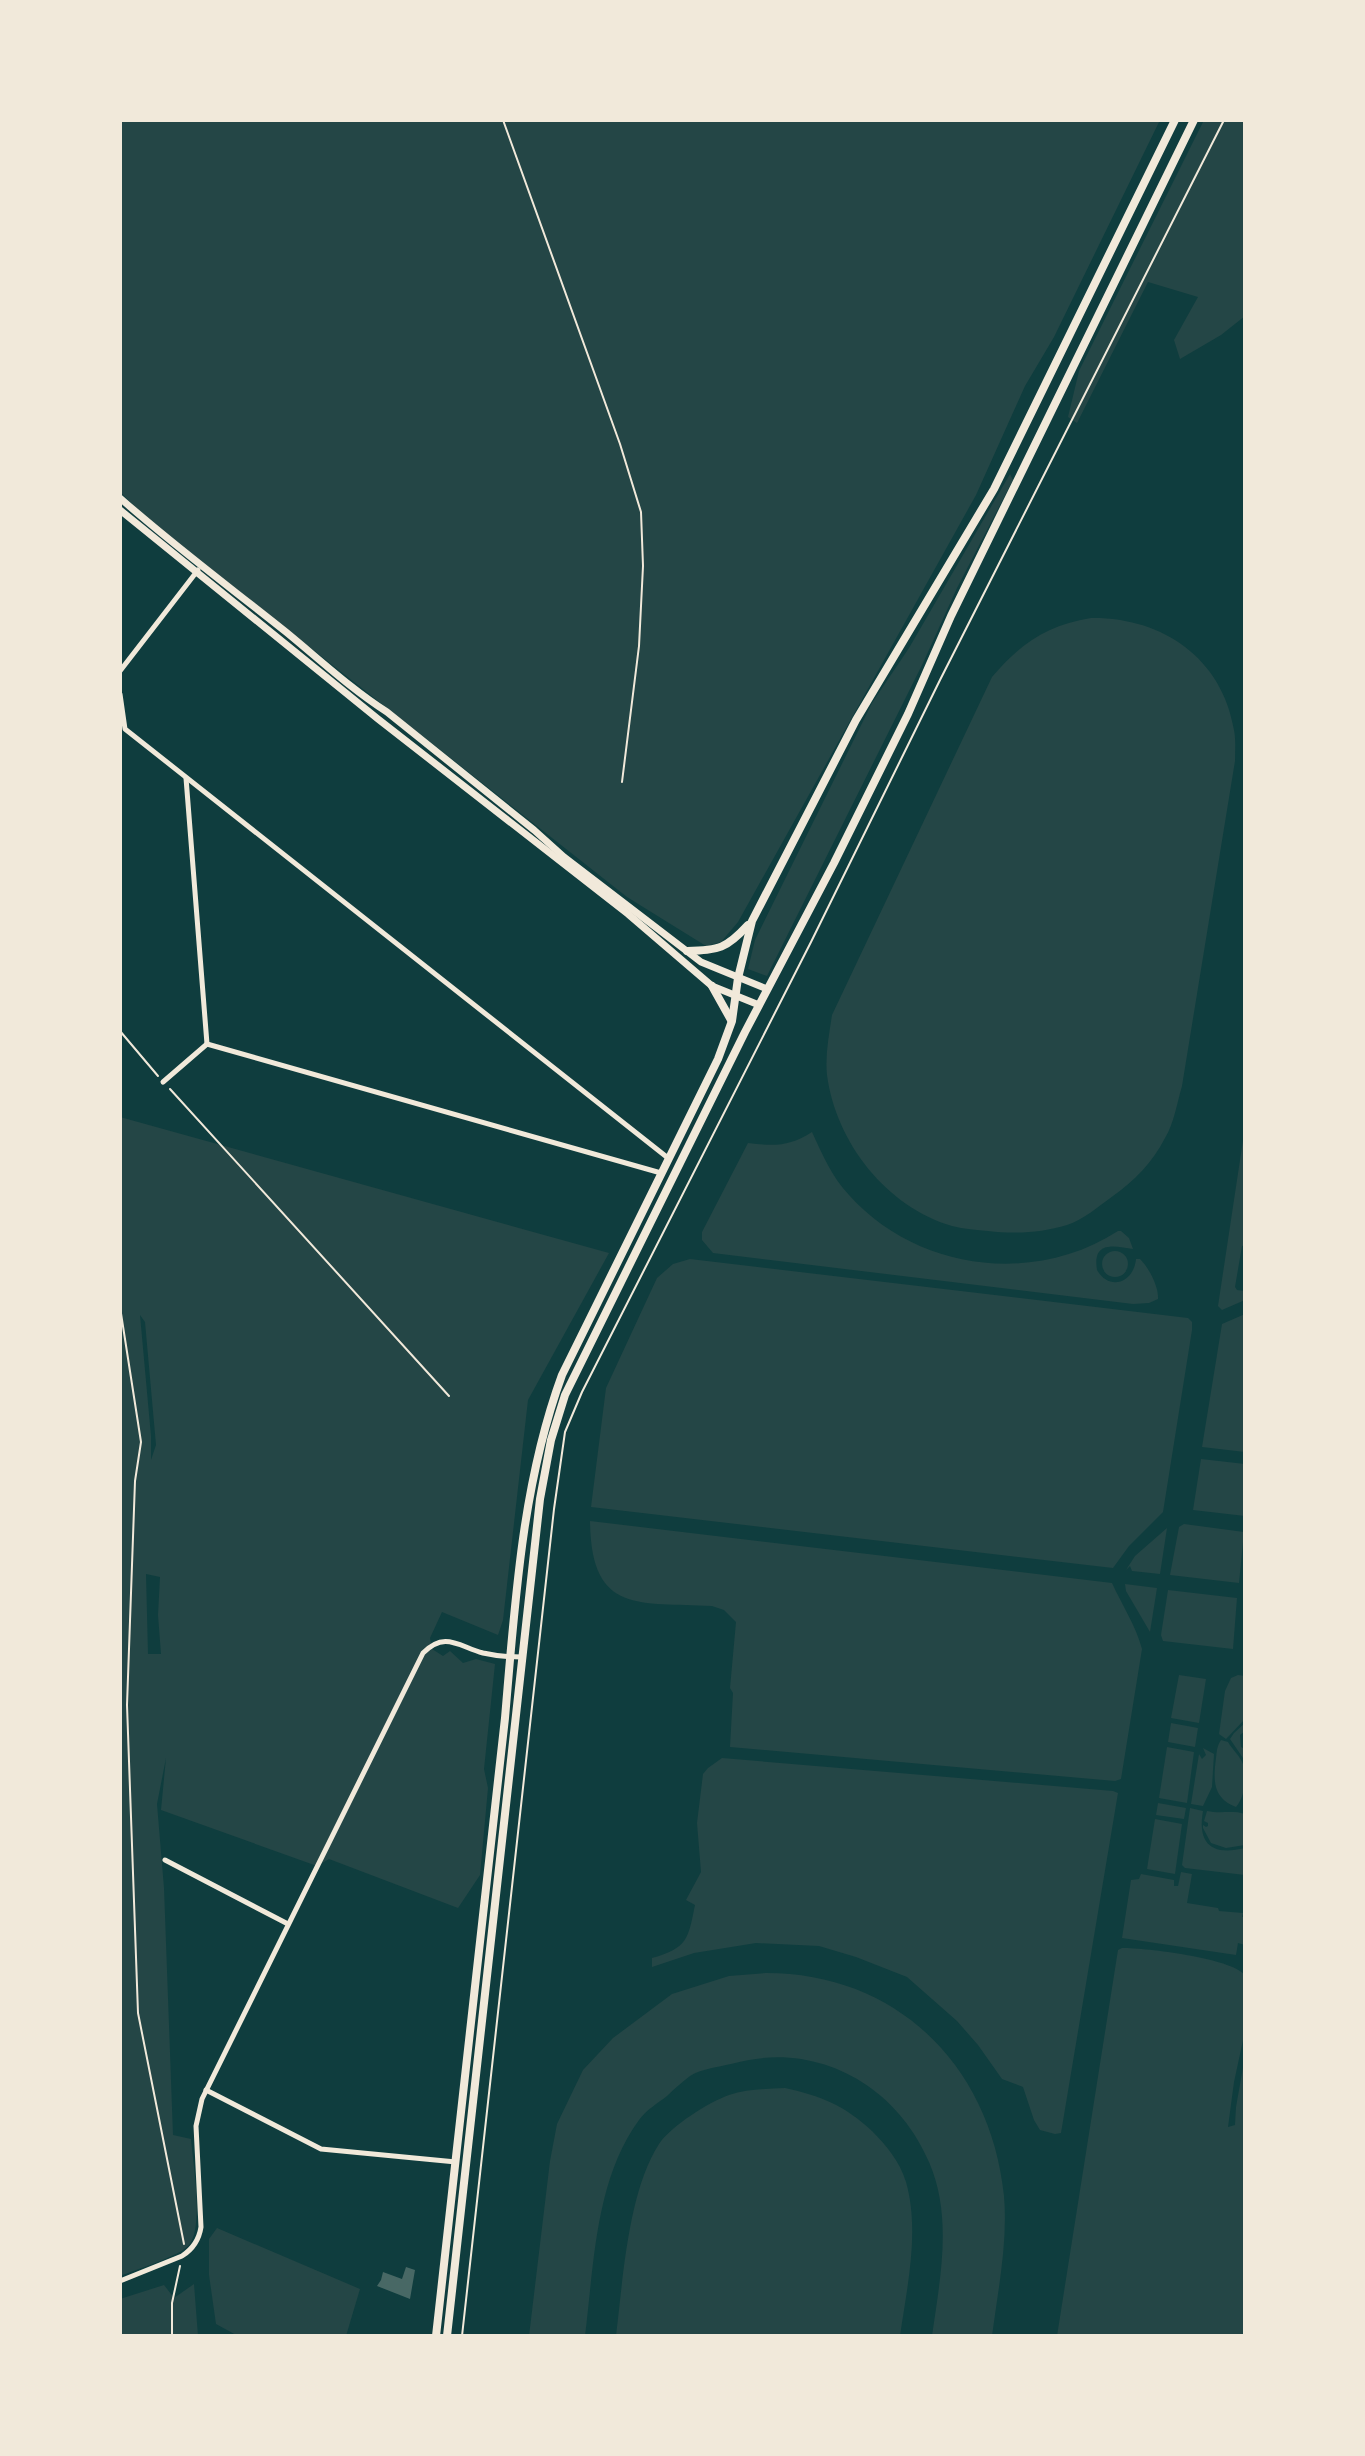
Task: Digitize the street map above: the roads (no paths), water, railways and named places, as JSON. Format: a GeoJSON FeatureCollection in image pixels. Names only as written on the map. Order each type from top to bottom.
{"type":"FeatureCollection","features":[{"type":"Feature","properties":{"kind":"main road"},"geometry":{"type":"LineString","coordinates":[[436,2336],[526,1519],[550,1408],[562,1375],[718,1059],[732,1021],[738,978],[752,921],[856,720],[994,489],[1175,120]]}},
{"type":"Feature","properties":{"kind":"main road"},"geometry":{"type":"LineString","coordinates":[[447,2336],[540,1499],[549,1449],[565,1395],[908,714],[951,616],[1194,120]]}},
{"type":"Feature","properties":{"kind":"main road"},"geometry":{"type":"LineString","coordinates":[[120,498],[364,698],[387,712],[564,857],[701,962],[767,989]]}},
{"type":"Feature","properties":{"kind":"main road"},"geometry":{"type":"LineString","coordinates":[[120,510],[429,759],[628,914],[712,986],[759,1005]]}},
{"type":"Feature","properties":{"kind":"main road"},"geometry":{"type":"LineString","coordinates":[[687,951],[720,949],[734,940],[752,921]]}},
{"type":"Feature","properties":{"kind":"main road"},"geometry":{"type":"LineString","coordinates":[[681,960],[687,951]]}},
{"type":"Feature","properties":{"kind":"main road"},"geometry":{"type":"LineString","coordinates":[[712,986],[732,1021]]}},
{"type":"Feature","properties":{"kind":"street"},"geometry":{"type":"LineString","coordinates":[[120,671],[202,565]]}},
{"type":"Feature","properties":{"kind":"street"},"geometry":{"type":"LineString","coordinates":[[120,694],[125,729],[668,1158]]}},
{"type":"Feature","properties":{"kind":"street"},"geometry":{"type":"LineString","coordinates":[[186,777],[207,1044]]}},
{"type":"Feature","properties":{"kind":"street"},"geometry":{"type":"LineString","coordinates":[[163,1082],[207,1044]]}},
{"type":"Feature","properties":{"kind":"street"},"geometry":{"type":"LineString","coordinates":[[207,1044],[661,1173]]}},
{"type":"Feature","properties":{"kind":"street"},"geometry":{"type":"LineString","coordinates":[[120,2281],[182,2256],[197,2241],[201,2227],[196,2126],[206,2090],[423,1653],[434,1644],[447,1641],[479,1652],[522,1657]]}},
{"type":"Feature","properties":{"kind":"street"},"geometry":{"type":"LineString","coordinates":[[165,1860],[288,1924]]}},
{"type":"Feature","properties":{"kind":"street"},"geometry":{"type":"LineString","coordinates":[[206,2090],[321,2149],[456,2162]]}}]}
